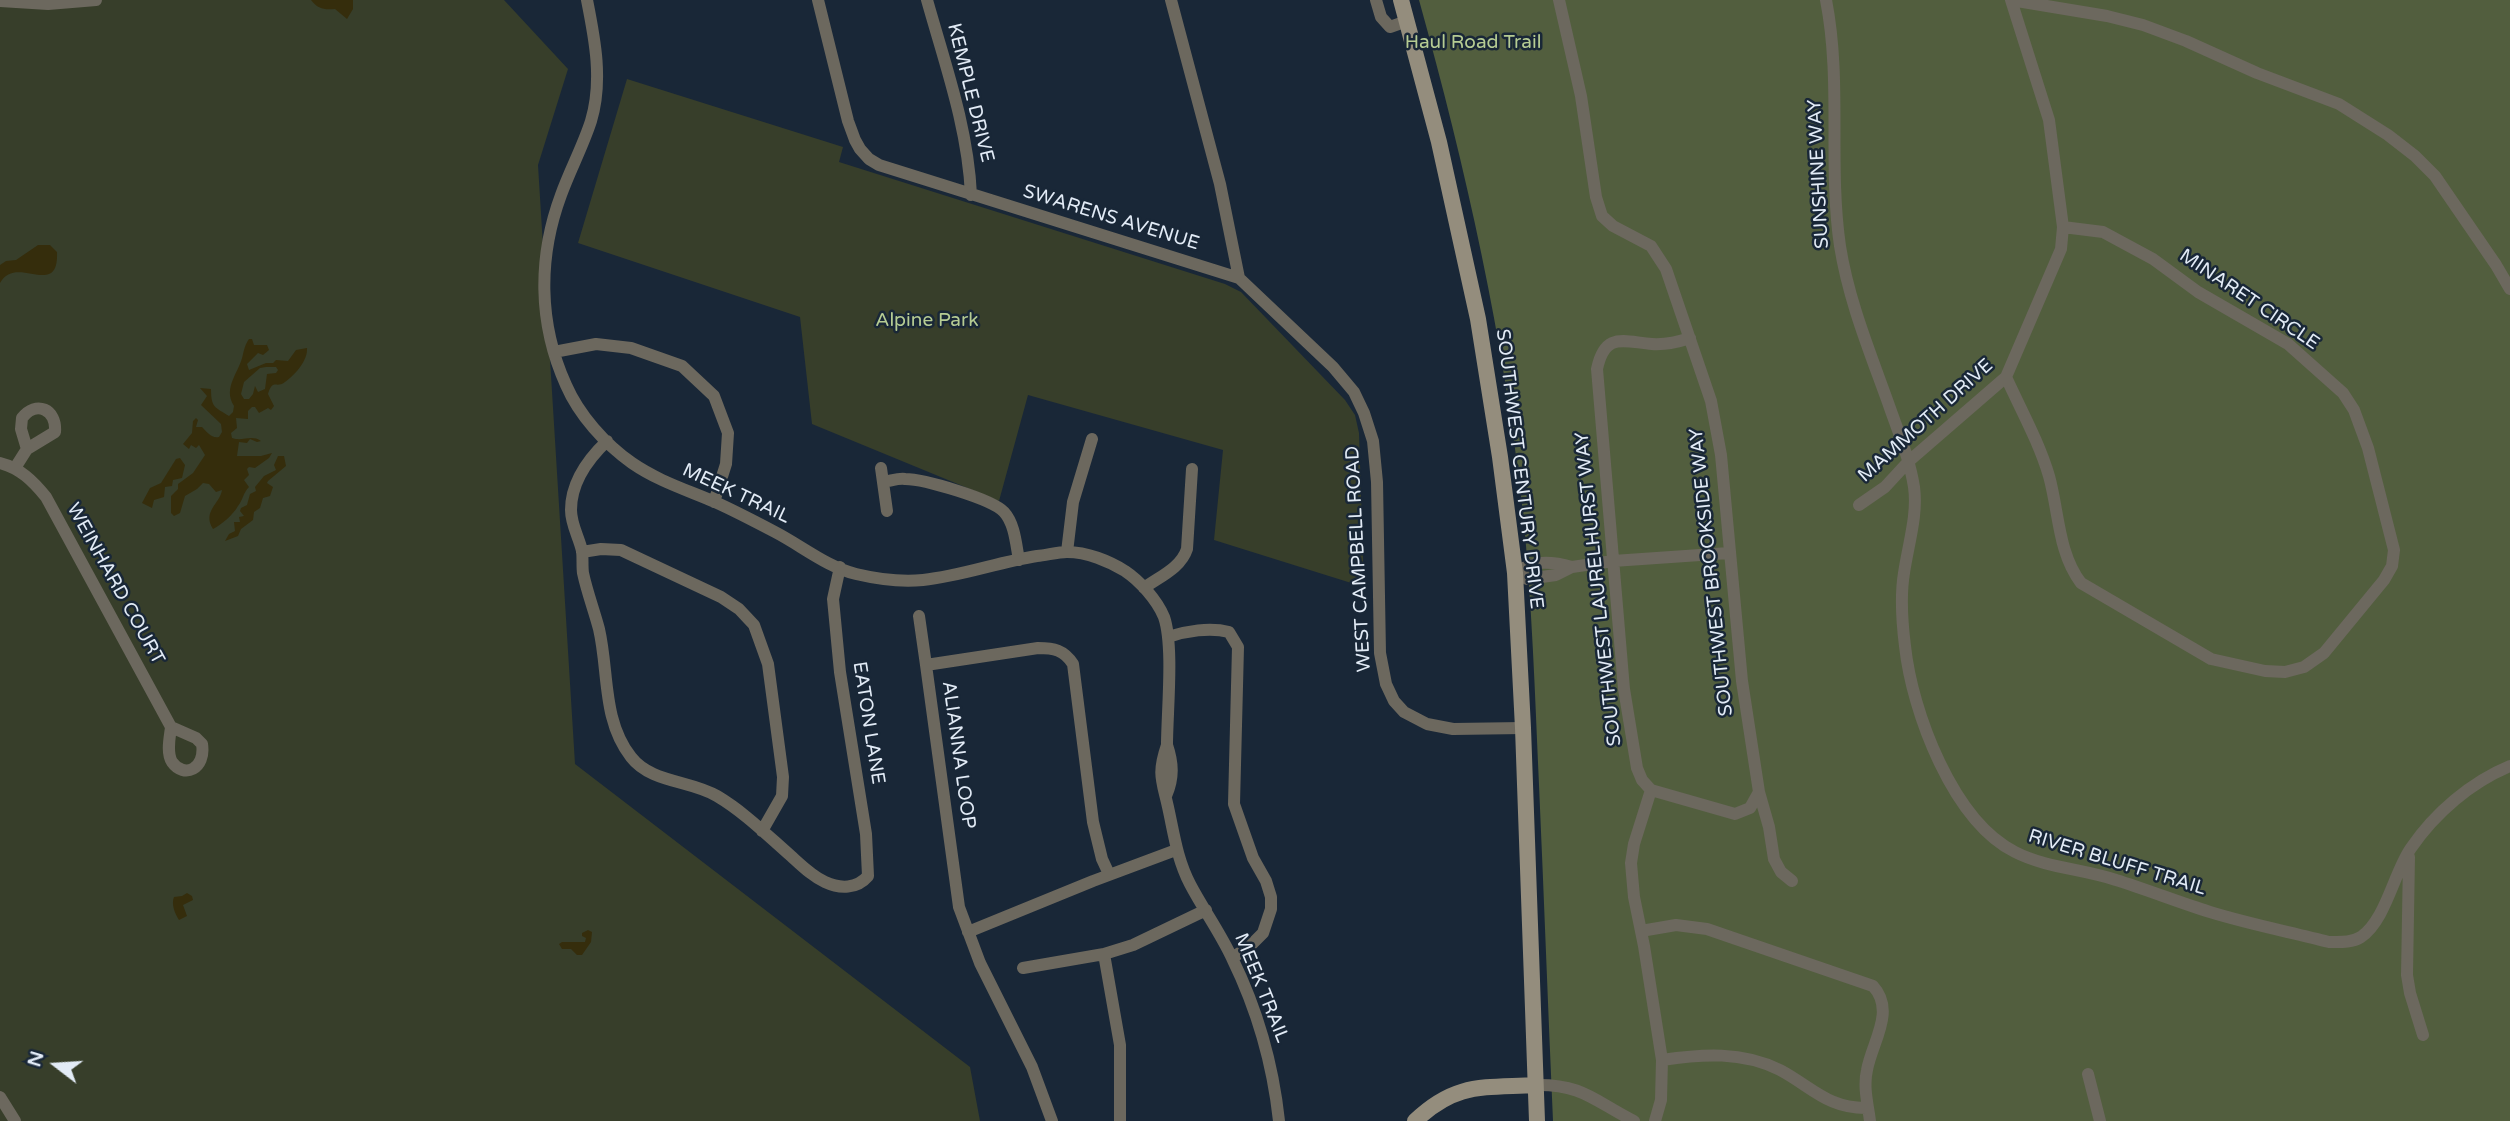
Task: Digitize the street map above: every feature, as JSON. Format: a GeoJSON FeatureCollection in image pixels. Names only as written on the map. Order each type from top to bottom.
{"type":"FeatureCollection","features":[{"type":"Feature","properties":{"kind":"main road","name":"SOUTHWEST CENTURY DRIVE"},"geometry":{"type":"LineString","coordinates":[[1402,0],[1432,116],[1478,319],[1515,573],[1537,1121]]}},
{"type":"Feature","properties":{"kind":"main road"},"geometry":{"type":"LineString","coordinates":[[1415,1121],[1433,1104],[1454,1093],[1490,1086],[1535,1085]]}},
{"type":"Feature","properties":{"kind":"street"},"geometry":{"type":"LineString","coordinates":[[0,1],[48,4],[96,0]]}},
{"type":"Feature","properties":{"kind":"street","name":"MEEK TRAIL"},"geometry":{"type":"LineString","coordinates":[[587,0],[594,34],[598,78],[592,120],[560,196],[547,238],[543,274],[545,314],[554,352],[575,401],[607,441],[633,464],[670,485],[778,533],[818,558],[854,574],[883,579],[923,580],[1068,552],[1096,557],[1115,565],[1136,579],[1163,615],[1168,636],[1167,745],[1172,761],[1172,783],[1166,796],[1176,850],[1190,883],[1232,958],[1265,1042],[1279,1121]]}},
{"type":"Feature","properties":{"kind":"street","name":"SWARENS AVENUE"},"geometry":{"type":"LineString","coordinates":[[818,0],[848,121],[860,149],[869,159],[879,165],[971,195],[1239,278]]}},
{"type":"Feature","properties":{"kind":"street","name":"KEMPLE DRIVE"},"geometry":{"type":"LineString","coordinates":[[927,0],[962,127],[970,165],[971,195]]}},
{"type":"Feature","properties":{"kind":"street"},"geometry":{"type":"LineString","coordinates":[[1171,0],[1220,184],[1239,278]]}},
{"type":"Feature","properties":{"kind":"street"},"geometry":{"type":"LineString","coordinates":[[1376,0],[1381,17],[1391,27],[1407,21]]}},
{"type":"Feature","properties":{"kind":"street","name":"SOUTHWEST BROOKSIDE WAY"},"geometry":{"type":"LineString","coordinates":[[1559,0],[1581,96],[1596,197],[1602,216],[1613,226],[1651,246],[1666,268],[1701,365],[1717,425],[1742,681],[1759,792],[1769,827],[1774,859],[1792,881]]}},
{"type":"Feature","properties":{"kind":"street","name":"SUNSHINE WAY"},"geometry":{"type":"LineString","coordinates":[[1826,0],[1835,66],[1835,167],[1840,245],[1852,302],[1909,461]]}},
{"type":"Feature","properties":{"kind":"street"},"geometry":{"type":"LineString","coordinates":[[2011,0],[2107,16],[2143,25],[2339,104],[2388,135],[2435,176],[2510,289]]}},
{"type":"Feature","properties":{"kind":"street","name":"MAMMOTH DRIVE"},"geometry":{"type":"LineString","coordinates":[[1859,505],[1885,487],[1909,461],[2006,377],[2061,249],[2063,227],[2049,120],[2011,0]]}},
{"type":"Feature","properties":{"kind":"street","name":"MINARET CIRCLE"},"geometry":{"type":"LineString","coordinates":[[2006,377],[2049,477],[2070,569],[2081,583],[2211,659],[2264,671],[2285,672],[2304,667],[2324,653],[2384,580],[2392,566],[2394,550],[2368,448],[2354,410],[2343,393],[2288,345],[2198,292],[2154,259],[2103,232],[2063,227]]}},
{"type":"Feature","properties":{"kind":"street","name":"WEST CAMPBELL ROAD"},"geometry":{"type":"LineString","coordinates":[[1239,278],[1333,367],[1354,392],[1364,413],[1373,441],[1377,482],[1380,653],[1386,684],[1394,701],[1405,712],[1427,724],[1454,729],[1523,727]]}},
{"type":"Feature","properties":{"kind":"street","name":"SOUTHWEST LAURELHURST WAY"},"geometry":{"type":"LineString","coordinates":[[1651,790],[1642,780],[1632,742],[1624,689],[1597,369],[1608,345],[1616,341],[1653,344],[1690,338]]}},
{"type":"Feature","properties":{"kind":"street"},"geometry":{"type":"LineString","coordinates":[[554,352],[596,344],[631,348],[682,366],[714,396],[727,433],[726,464],[713,502]]}},
{"type":"Feature","properties":{"kind":"street"},"geometry":{"type":"LineString","coordinates":[[1068,552],[1073,502],[1092,439]]}},
{"type":"Feature","properties":{"kind":"street"},"geometry":{"type":"LineString","coordinates":[[582,552],[621,550],[721,597],[739,609],[754,625],[768,664],[783,777],[782,796],[762,831],[734,807],[713,794],[647,770],[633,760],[616,733],[610,710],[600,631],[583,572],[582,552],[571,510],[579,475],[594,453],[607,441]]}},
{"type":"Feature","properties":{"kind":"street"},"geometry":{"type":"LineString","coordinates":[[15,468],[26,449]]}},
{"type":"Feature","properties":{"kind":"street","name":"RIVER BLUFF TRAIL"},"geometry":{"type":"LineString","coordinates":[[1909,461],[1915,490],[1914,516],[1901,600],[1905,650],[1917,704],[1933,746],[1953,786],[1983,827],[2015,852],[2113,878],[2211,912],[2329,942],[2346,942],[2361,936],[2375,922],[2409,850],[2431,822],[2458,797],[2510,766]]}},
{"type":"Feature","properties":{"kind":"street","name":"WEINHARD COURT"},"geometry":{"type":"LineString","coordinates":[[0,463],[15,468],[46,497],[172,727]]}},
{"type":"Feature","properties":{"kind":"street"},"geometry":{"type":"LineString","coordinates":[[881,468],[887,511]]}},
{"type":"Feature","properties":{"kind":"street"},"geometry":{"type":"LineString","coordinates":[[1143,588],[1179,564],[1185,556],[1192,468]]}},
{"type":"Feature","properties":{"kind":"street"},"geometry":{"type":"LineString","coordinates":[[883,482],[904,478],[924,481],[993,504],[1006,513],[1013,528],[1019,560]]}},
{"type":"Feature","properties":{"kind":"street"},"geometry":{"type":"LineString","coordinates":[[1515,573],[1527,564],[1555,562],[1572,567],[1614,561],[1729,553]]}},
{"type":"Feature","properties":{"kind":"street","name":"EATON LANE"},"geometry":{"type":"LineString","coordinates":[[762,831],[812,875],[824,881],[838,886],[854,886],[869,876],[866,834],[840,672],[833,599],[840,568]]}},
{"type":"Feature","properties":{"kind":"street"},"geometry":{"type":"LineString","coordinates":[[919,616],[926,665]]}},
{"type":"Feature","properties":{"kind":"street"},"geometry":{"type":"LineString","coordinates":[[1168,636],[1219,629],[1229,632],[1238,647],[1234,804],[1253,858],[1266,881],[1271,897],[1271,909],[1263,933],[1232,958]]}},
{"type":"Feature","properties":{"kind":"street","name":"ALIANNA LOOP"},"geometry":{"type":"LineString","coordinates":[[1052,1121],[1032,1067],[980,963],[959,906],[926,665],[1038,648],[1051,648],[1066,654],[1073,664],[1093,822],[1102,859],[1110,874]]}},
{"type":"Feature","properties":{"kind":"street"},"geometry":{"type":"LineString","coordinates":[[1654,1121],[1662,1092],[1662,1060],[1634,897],[1631,863],[1634,844],[1651,790],[1735,814],[1750,808],[1759,792]]}},
{"type":"Feature","properties":{"kind":"street"},"geometry":{"type":"LineString","coordinates":[[968,932],[1176,850]]}},
{"type":"Feature","properties":{"kind":"street"},"geometry":{"type":"LineString","coordinates":[[2409,850],[2407,975],[2423,1035]]}},
{"type":"Feature","properties":{"kind":"street"},"geometry":{"type":"LineString","coordinates":[[1023,968],[1104,954],[1133,945],[1206,911]]}},
{"type":"Feature","properties":{"kind":"street"},"geometry":{"type":"LineString","coordinates":[[1641,931],[1676,925],[1707,929],[1873,986],[1881,995],[1884,1008],[1866,1072],[1869,1114],[1825,1099],[1778,1069],[1744,1059],[1726,1055],[1703,1055],[1662,1060]]}},
{"type":"Feature","properties":{"kind":"street"},"geometry":{"type":"LineString","coordinates":[[1104,954],[1120,1045],[1120,1121]]}},
{"type":"Feature","properties":{"kind":"street"},"geometry":{"type":"LineString","coordinates":[[2088,1073],[2100,1121]]}},
{"type":"Feature","properties":{"kind":"street"},"geometry":{"type":"LineString","coordinates":[[1535,1085],[1574,1088],[1634,1121]]}},
{"type":"Feature","properties":{"kind":"street"},"geometry":{"type":"LineString","coordinates":[[0,1097],[15,1121]]}},
{"type":"Feature","properties":{"kind":"green space"},"geometry":{"type":"Polygon","coordinates":[[[0,0],[504,0],[568,69],[538,165],[575,764],[970,1067],[980,1121],[0,1121],[0,0]]]}},
{"type":"Feature","properties":{"kind":"green space","name":"Haul Road Trail"},"geometry":{"type":"Polygon","coordinates":[[[1419,0],[2510,0],[2510,1121],[1553,1121],[1533,649],[1523,513],[1505,383],[1482,254],[1419,0]]]}},
{"type":"Feature","properties":{"kind":"green space","name":"Alpine Park"},"geometry":{"type":"Polygon","coordinates":[[[627,79],[843,147],[839,162],[1225,284],[1241,292],[1345,400],[1355,415],[1359,433],[1364,587],[1214,540],[1223,450],[1028,395],[999,501],[812,424],[800,317],[578,243],[627,79]]]}},
{"type":"Feature","properties":{"kind":"sand"},"geometry":{"type":"Polygon","coordinates":[[[311,0],[353,0],[353,9],[347,19],[335,9],[322,8],[311,0]]]}},
{"type":"Feature","properties":{"kind":"sand"},"geometry":{"type":"Polygon","coordinates":[[[38,245],[50,245],[57,252],[56,266],[51,273],[44,275],[16,272],[7,275],[0,283],[0,265],[16,260],[38,245]]]}},
{"type":"Feature","properties":{"kind":"sand"},"geometry":{"type":"Polygon","coordinates":[[[249,339],[252,339],[254,345],[267,345],[269,350],[263,355],[258,353],[247,364],[249,370],[276,360],[288,361],[296,350],[307,348],[307,353],[293,375],[282,384],[272,386],[268,394],[274,406],[271,410],[268,408],[259,413],[252,407],[248,411],[248,419],[236,418],[237,428],[231,433],[232,438],[254,438],[261,441],[250,439],[247,443],[239,442],[237,456],[272,453],[255,468],[247,469],[249,475],[244,480],[249,487],[240,504],[213,529],[210,512],[222,490],[216,492],[209,484],[203,483],[185,496],[180,513],[174,516],[171,513],[171,496],[178,489],[178,484],[193,473],[205,455],[199,445],[196,448],[191,445],[189,449],[183,444],[192,433],[193,421],[196,418],[196,427],[202,427],[214,437],[219,437],[222,432],[221,424],[201,405],[207,396],[200,388],[211,389],[215,406],[229,416],[233,412],[231,386],[249,339]],[[276,367],[260,368],[244,382],[241,394],[244,399],[249,399],[255,386],[258,392],[265,389],[267,374],[276,373],[276,367]]]}},
{"type":"Feature","properties":{"kind":"sand"},"geometry":{"type":"Polygon","coordinates":[[[278,456],[284,456],[286,466],[268,481],[273,487],[270,496],[263,498],[260,508],[254,512],[253,520],[241,529],[238,536],[225,541],[229,534],[235,531],[234,522],[240,522],[239,517],[244,516],[241,508],[247,505],[250,494],[256,491],[255,487],[264,476],[276,470],[274,465],[278,456]]]}},
{"type":"Feature","properties":{"kind":"sand"},"geometry":{"type":"Polygon","coordinates":[[[180,458],[185,465],[182,478],[173,480],[172,486],[165,487],[164,497],[154,500],[152,508],[142,503],[150,488],[161,483],[176,459],[180,458]]]}},
{"type":"Feature","properties":{"kind":"sand"},"geometry":{"type":"Polygon","coordinates":[[[187,893],[193,900],[183,905],[187,916],[179,920],[174,909],[174,897],[187,893]]]}},
{"type":"Feature","properties":{"kind":"sand"},"geometry":{"type":"Polygon","coordinates":[[[588,930],[592,932],[591,942],[582,955],[577,955],[571,949],[562,949],[559,944],[585,942],[586,938],[582,933],[588,930]]]}}]}
